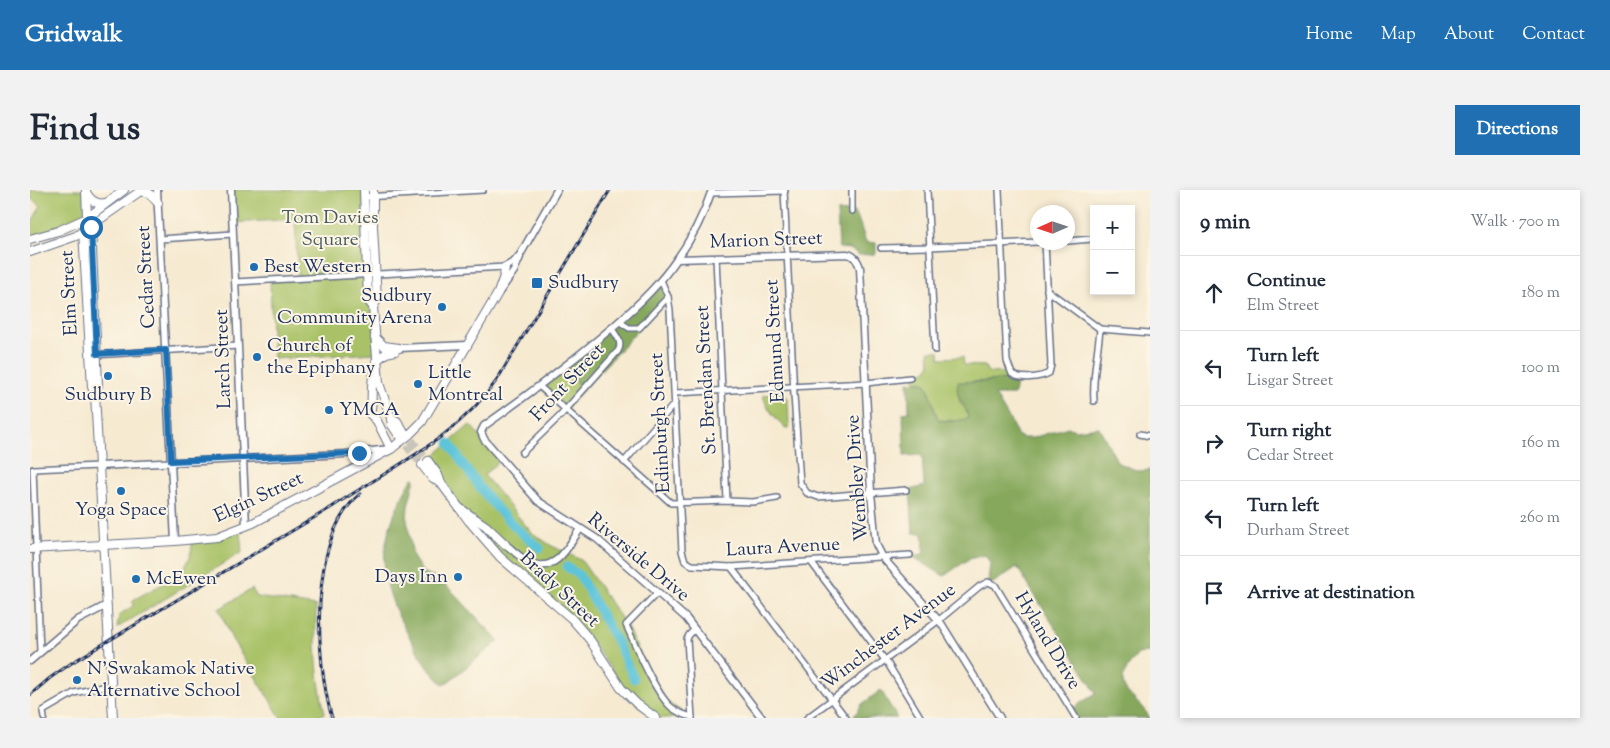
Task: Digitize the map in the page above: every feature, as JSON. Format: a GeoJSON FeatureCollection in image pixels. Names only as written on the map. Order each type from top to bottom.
{"type":"FeatureCollection","features":[{"type":"Feature","properties":{"kind":"main road"},"geometry":{"type":"LineString","coordinates":[[30,240],[58,231],[87,218],[124,190]]}},
{"type":"Feature","properties":{"kind":"main road"},"geometry":{"type":"LineString","coordinates":[[86,191],[89,198],[94,202],[101,204],[107,202]]}},
{"type":"Feature","properties":{"kind":"main road"},"geometry":{"type":"LineString","coordinates":[[86,191],[87,218]]}},
{"type":"Feature","properties":{"kind":"main road"},"geometry":{"type":"LineString","coordinates":[[30,252],[76,236],[141,191],[150,193],[158,203]]}},
{"type":"Feature","properties":{"kind":"main road"},"geometry":{"type":"LineString","coordinates":[[364,193],[366,275],[368,300],[373,307],[376,364],[382,394],[392,425],[401,432]]}},
{"type":"Feature","properties":{"kind":"main road"},"geometry":{"type":"LineString","coordinates":[[373,193],[377,300],[373,307]]}},
{"type":"Feature","properties":{"kind":"main road","name":"Elm Street"},"geometry":{"type":"LineString","coordinates":[[87,218],[94,355],[98,385],[95,394],[113,718]]}},
{"type":"Feature","properties":{"kind":"main road","name":"Elgin Street"},"geometry":{"type":"LineString","coordinates":[[33,549],[217,537],[246,526],[391,449],[420,426],[498,293],[506,267]]}},
{"type":"Feature","properties":{"kind":"main road"},"geometry":{"type":"LineString","coordinates":[[375,338],[384,346],[399,348]]}},
{"type":"Feature","properties":{"kind":"main road"},"geometry":{"type":"LineString","coordinates":[[391,449],[376,421],[370,414],[372,406],[372,376],[376,364],[386,352],[399,348]]}},
{"type":"Feature","properties":{"kind":"main road","name":"Brady Street"},"geometry":{"type":"LineString","coordinates":[[425,463],[438,475],[441,483],[486,541],[510,567],[572,619],[590,640],[621,688],[656,718]]}},
{"type":"Feature","properties":{"kind":"main road"},"geometry":{"type":"LineString","coordinates":[[460,508],[471,514],[506,544]]}},
{"type":"Feature","properties":{"kind":"main road"},"geometry":{"type":"LineString","coordinates":[[486,541],[497,540],[506,544]]}},
{"type":"Feature","properties":{"kind":"street","name":"Cedar Street"},"geometry":{"type":"LineString","coordinates":[[157,190],[175,541]]}},
{"type":"Feature","properties":{"kind":"street","name":"Larch Street"},"geometry":{"type":"LineString","coordinates":[[230,190],[246,526]]}},
{"type":"Feature","properties":{"kind":"street"},"geometry":{"type":"LineString","coordinates":[[364,193],[483,190]]}},
{"type":"Feature","properties":{"kind":"street"},"geometry":{"type":"LineString","coordinates":[[498,293],[514,271],[520,255],[557,190]]}},
{"type":"Feature","properties":{"kind":"street"},"geometry":{"type":"LineString","coordinates":[[852,190],[852,211]]}},
{"type":"Feature","properties":{"kind":"street"},"geometry":{"type":"LineString","coordinates":[[927,190],[935,350]]}},
{"type":"Feature","properties":{"kind":"street"},"geometry":{"type":"LineString","coordinates":[[999,190],[1007,361],[1009,370],[1016,377],[1044,376],[1049,373],[1051,366],[1045,250]]}},
{"type":"Feature","properties":{"kind":"street"},"geometry":{"type":"LineString","coordinates":[[777,498],[753,502],[727,501],[674,504],[668,502],[539,386],[612,329],[645,299],[677,259],[699,222],[711,192],[784,191]]}},
{"type":"Feature","properties":{"kind":"street","name":"Edmund Street"},"geometry":{"type":"LineString","coordinates":[[784,191],[799,479],[807,493],[818,497],[871,492]]}},
{"type":"Feature","properties":{"kind":"street"},"geometry":{"type":"LineString","coordinates":[[160,239],[233,234]]}},
{"type":"Feature","properties":{"kind":"street"},"geometry":{"type":"LineString","coordinates":[[1075,240],[1090,239]]}},
{"type":"Feature","properties":{"kind":"street"},"geometry":{"type":"LineString","coordinates":[[881,248],[1030,242]]}},
{"type":"Feature","properties":{"kind":"street","name":"Marion Street"},"geometry":{"type":"LineString","coordinates":[[677,259],[847,254],[855,258]]}},
{"type":"Feature","properties":{"kind":"street"},"geometry":{"type":"LineString","coordinates":[[235,282],[506,267],[520,255]]}},
{"type":"Feature","properties":{"kind":"street","name":"St. Brendan Street"},"geometry":{"type":"LineString","coordinates":[[716,258],[727,501]]}},
{"type":"Feature","properties":{"kind":"street","name":"Wembley Drive"},"geometry":{"type":"LineString","coordinates":[[855,258],[860,268],[875,540],[883,558],[938,620],[1000,718]]}},
{"type":"Feature","properties":{"kind":"street","name":"Edinburgh Street"},"geometry":{"type":"LineString","coordinates":[[661,280],[668,297],[675,393],[682,551],[688,564]]}},
{"type":"Feature","properties":{"kind":"street"},"geometry":{"type":"LineString","coordinates":[[1047,290],[1100,329],[1150,334]]}},
{"type":"Feature","properties":{"kind":"street"},"geometry":{"type":"LineString","coordinates":[[620,322],[630,328],[639,328],[668,297]]}},
{"type":"Feature","properties":{"kind":"street","name":"Front Street"},"geometry":{"type":"LineString","coordinates":[[522,453],[566,410],[620,348],[612,329]]}},
{"type":"Feature","properties":{"kind":"street"},"geometry":{"type":"LineString","coordinates":[[1094,401],[1093,386],[1100,329]]}},
{"type":"Feature","properties":{"kind":"street"},"geometry":{"type":"LineString","coordinates":[[399,348],[467,345]]}},
{"type":"Feature","properties":{"kind":"street"},"geometry":{"type":"LineString","coordinates":[[94,355],[238,346]]}},
{"type":"Feature","properties":{"kind":"street"},"geometry":{"type":"LineString","coordinates":[[675,393],[866,383],[910,378]]}},
{"type":"Feature","properties":{"kind":"street","name":"Riverside Drive"},"geometry":{"type":"LineString","coordinates":[[539,386],[484,426],[481,431],[482,434],[538,501],[597,539],[686,618],[762,718]]}},
{"type":"Feature","properties":{"kind":"street"},"geometry":{"type":"LineString","coordinates":[[624,462],[675,403]]}},
{"type":"Feature","properties":{"kind":"street"},"geometry":{"type":"LineString","coordinates":[[1140,434],[1150,436]]}},
{"type":"Feature","properties":{"kind":"street"},"geometry":{"type":"LineString","coordinates":[[40,651],[33,549],[32,469],[357,453],[391,449]]}},
{"type":"Feature","properties":{"kind":"street"},"geometry":{"type":"LineString","coordinates":[[357,453],[362,456],[366,463]]}},
{"type":"Feature","properties":{"kind":"street"},"geometry":{"type":"LineString","coordinates":[[871,492],[906,490]]}},
{"type":"Feature","properties":{"kind":"street"},"geometry":{"type":"LineString","coordinates":[[506,544],[531,563],[536,565],[548,564],[564,554],[580,528]]}},
{"type":"Feature","properties":{"kind":"street","name":"Laura Avenue"},"geometry":{"type":"LineString","coordinates":[[688,564],[731,568],[910,555]]}},
{"type":"Feature","properties":{"kind":"street"},"geometry":{"type":"LineString","coordinates":[[811,562],[885,659],[921,718]]}},
{"type":"Feature","properties":{"kind":"street"},"geometry":{"type":"LineString","coordinates":[[731,568],[846,718]]}},
{"type":"Feature","properties":{"kind":"street","name":"Winchester Avenue"},"geometry":{"type":"LineString","coordinates":[[807,718],[938,620],[984,583],[990,582]]}},
{"type":"Feature","properties":{"kind":"street","name":"Hyland Drive"},"geometry":{"type":"LineString","coordinates":[[990,582],[995,585],[1075,718]]}},
{"type":"Feature","properties":{"kind":"street"},"geometry":{"type":"LineString","coordinates":[[657,593],[626,625],[666,702],[691,718]]}},
{"type":"Feature","properties":{"kind":"street"},"geometry":{"type":"LineString","coordinates":[[30,661],[78,620],[107,605]]}},
{"type":"Feature","properties":{"kind":"street"},"geometry":{"type":"LineString","coordinates":[[691,718],[688,639],[695,629]]}},
{"type":"Feature","properties":{"kind":"street"},"geometry":{"type":"LineString","coordinates":[[44,718],[43,711],[74,693],[111,684]]}},
{"type":"Feature","properties":{"kind":"green space"},"geometry":{"type":"Polygon","coordinates":[[[30,190],[85,190],[86,217],[30,239],[30,225],[41,206],[30,198],[30,190]]]}},
{"type":"Feature","properties":{"kind":"green space","name":"Tom Davies Square"},"geometry":{"type":"Polygon","coordinates":[[[230,190],[363,190],[367,300],[373,307],[375,353],[273,359],[270,280],[298,279],[295,219],[232,223],[230,190]]]}},
{"type":"Feature","properties":{"kind":"green space"},"geometry":{"type":"Polygon","coordinates":[[[852,211],[857,215],[866,242],[876,243],[876,254],[859,255],[850,249],[839,248],[837,212],[852,211]]]}},
{"type":"Feature","properties":{"kind":"green space"},"geometry":{"type":"Polygon","coordinates":[[[660,281],[668,297],[583,390],[564,366],[611,329],[660,281]]]}},
{"type":"Feature","properties":{"kind":"green space"},"geometry":{"type":"Polygon","coordinates":[[[929,351],[939,351],[940,358],[963,357],[964,365],[985,366],[987,371],[991,373],[1006,372],[1012,380],[965,382],[959,401],[967,410],[968,418],[960,421],[939,420],[927,386],[924,382],[915,381],[914,373],[926,371],[930,365],[929,351]]]}},
{"type":"Feature","properties":{"kind":"green space"},"geometry":{"type":"Polygon","coordinates":[[[564,366],[583,390],[565,410],[539,386],[564,366]]]}},
{"type":"Feature","properties":{"kind":"green space"},"geometry":{"type":"Polygon","coordinates":[[[1004,379],[1016,382],[1014,395],[995,395],[1017,435],[1023,438],[1032,438],[1068,427],[1075,430],[1099,427],[1118,463],[1139,471],[1150,470],[1150,652],[1138,654],[1129,666],[1123,683],[1130,695],[1150,718],[1075,718],[1070,710],[1096,693],[1017,567],[993,583],[988,582],[990,563],[985,555],[969,559],[944,576],[910,555],[924,554],[923,533],[913,533],[910,490],[924,486],[922,455],[904,456],[903,413],[909,412],[908,382],[924,382],[929,390],[939,420],[950,421],[968,418],[959,397],[958,382],[985,382],[1004,379]]]}},
{"type":"Feature","properties":{"kind":"green space"},"geometry":{"type":"Polygon","coordinates":[[[782,393],[788,398],[789,428],[785,428],[772,413],[766,405],[763,395],[782,393]]]}},
{"type":"Feature","properties":{"kind":"green space"},"geometry":{"type":"Polygon","coordinates":[[[470,425],[501,459],[484,475],[531,532],[550,545],[581,560],[626,625],[667,702],[692,718],[655,718],[637,705],[590,640],[469,522],[430,459],[470,425]]]}},
{"type":"Feature","properties":{"kind":"green space"},"geometry":{"type":"Polygon","coordinates":[[[413,478],[415,479],[408,506],[407,519],[413,557],[422,571],[441,581],[451,590],[499,641],[444,685],[433,674],[416,650],[398,616],[392,601],[384,566],[390,527],[400,501],[413,478]]]}},
{"type":"Feature","properties":{"kind":"green space"},"geometry":{"type":"Polygon","coordinates":[[[240,532],[242,552],[117,628],[119,615],[133,606],[133,600],[166,582],[183,569],[190,557],[192,543],[240,532]]]}},
{"type":"Feature","properties":{"kind":"green space"},"geometry":{"type":"Polygon","coordinates":[[[252,589],[257,597],[316,606],[317,660],[325,713],[316,718],[281,718],[232,639],[219,609],[252,589]]]}},
{"type":"Feature","properties":{"kind":"green space"},"geometry":{"type":"Polygon","coordinates":[[[881,690],[897,718],[853,718],[862,704],[881,690]]]}},
{"type":"Feature","properties":{"kind":"waterway"},"geometry":{"type":"LineString","coordinates":[[449,443],[468,472],[501,513],[540,548]]}},
{"type":"Feature","properties":{"kind":"waterway"},"geometry":{"type":"LineString","coordinates":[[567,567],[579,575],[585,585],[618,644],[634,679]]}},
{"type":"Feature","properties":{"kind":"tunnel"},"geometry":{"type":"LineString","coordinates":[[404,431],[428,461]]}},
{"type":"Feature","properties":{"kind":"tunnel"},"geometry":{"type":"LineString","coordinates":[[399,436],[422,465]]}},
{"type":"Feature","properties":{"kind":"railway"},"geometry":{"type":"LineString","coordinates":[[30,695],[73,662],[332,507],[421,451],[462,419],[481,401],[497,380],[610,190]]}},
{"type":"Feature","properties":{"kind":"railway"},"geometry":{"type":"LineString","coordinates":[[332,718],[322,664],[320,600],[324,569],[331,539],[343,514],[360,494]]}},
{"type":"Feature","properties":{"kind":"place","name":"Best Western"},"geometry":{"type":"Point","coordinates":[254,267]}},
{"type":"Feature","properties":{"kind":"place","name":"Sudbury"},"geometry":{"type":"Point","coordinates":[537,283]}},
{"type":"Feature","properties":{"kind":"place","name":"Sudbury Community Arena"},"geometry":{"type":"Point","coordinates":[442,307]}},
{"type":"Feature","properties":{"kind":"place","name":"Church of the Epiphany"},"geometry":{"type":"Point","coordinates":[257,357]}},
{"type":"Feature","properties":{"kind":"place","name":"Sudbury B"},"geometry":{"type":"Point","coordinates":[108,376]}},
{"type":"Feature","properties":{"kind":"place","name":"Little Montreal"},"geometry":{"type":"Point","coordinates":[418,384]}},
{"type":"Feature","properties":{"kind":"place","name":"YMCA"},"geometry":{"type":"Point","coordinates":[329,410]}},
{"type":"Feature","properties":{"kind":"place","name":"Yoga Space"},"geometry":{"type":"Point","coordinates":[121,491]}},
{"type":"Feature","properties":{"kind":"place","name":"Days Inn"},"geometry":{"type":"Point","coordinates":[458,577]}},
{"type":"Feature","properties":{"kind":"place","name":"McEwen"},"geometry":{"type":"Point","coordinates":[136,579]}},
{"type":"Feature","properties":{"kind":"place","name":"N'Swakamok Native Alternative School"},"geometry":{"type":"Point","coordinates":[77,680]}},
{"type":"Feature","properties":{"kind":"route"},"geometry":{"type":"LineString","coordinates":[[91,227],[97,354],[166,350],[171,461],[359,453]]}}]}
